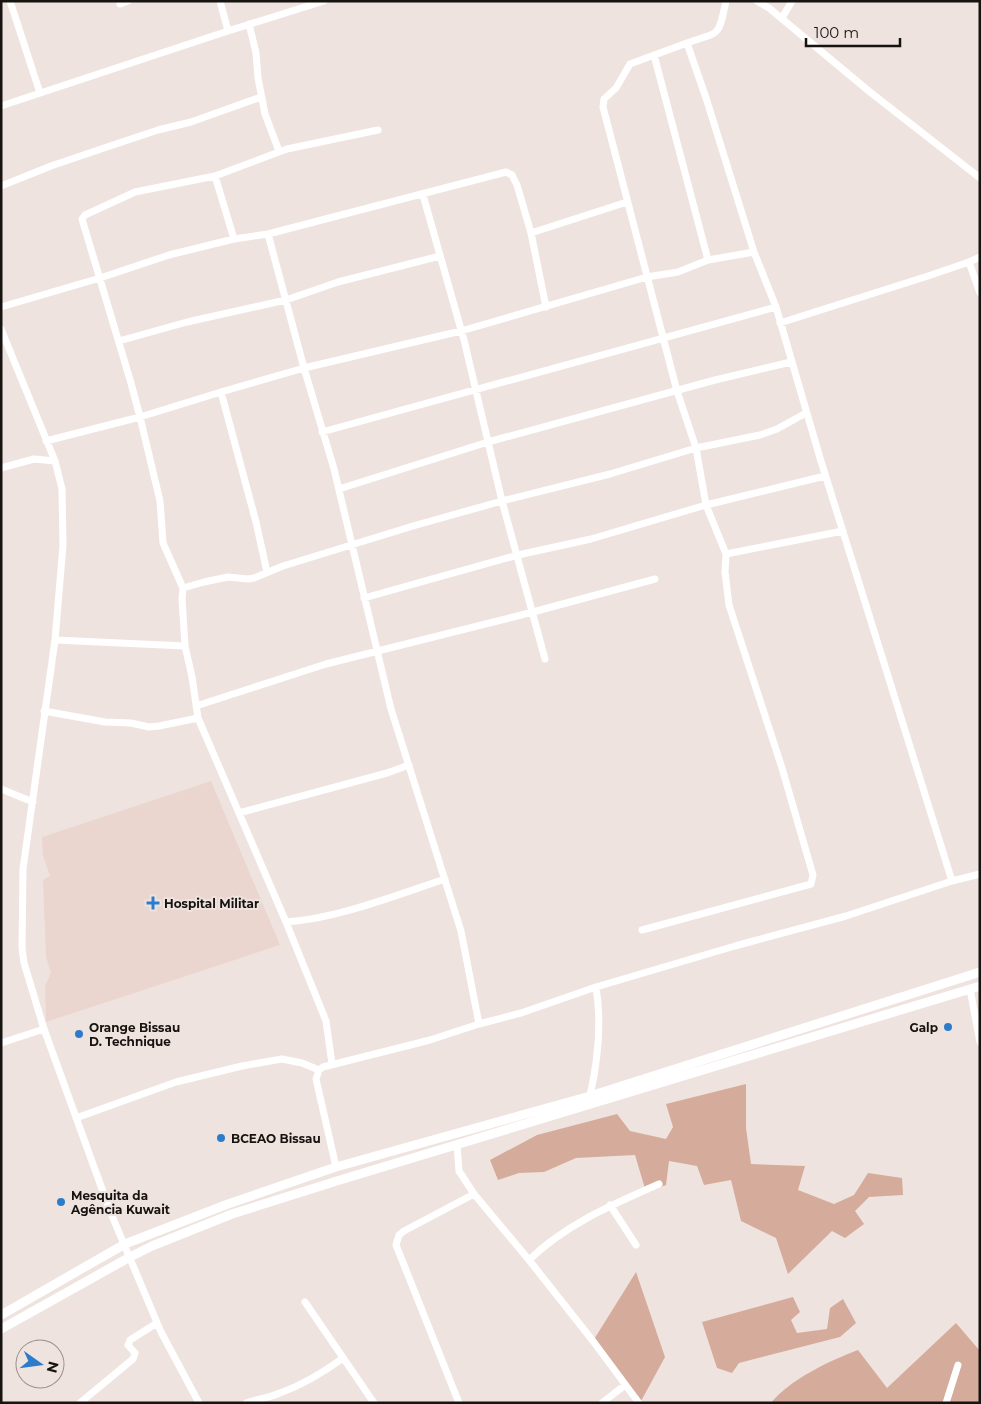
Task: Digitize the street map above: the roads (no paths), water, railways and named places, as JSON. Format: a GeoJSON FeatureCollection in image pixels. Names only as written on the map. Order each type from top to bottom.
{"type":"FeatureCollection","features":[{"type":"Feature","properties":{"kind":"main road"},"geometry":{"type":"LineString","coordinates":[[1,1315],[125,1244],[228,1204],[336,1167],[590,1096],[980,972]]}},
{"type":"Feature","properties":{"kind":"main road"},"geometry":{"type":"LineString","coordinates":[[1,1330],[130,1257],[152,1246],[232,1214],[980,986]]}},
{"type":"Feature","properties":{"kind":"street"},"geometry":{"type":"LineString","coordinates":[[10,1],[40,93]]}},
{"type":"Feature","properties":{"kind":"street"},"geometry":{"type":"LineString","coordinates":[[120,4],[128,1]]}},
{"type":"Feature","properties":{"kind":"street"},"geometry":{"type":"LineString","coordinates":[[220,1],[228,31]]}},
{"type":"Feature","properties":{"kind":"street"},"geometry":{"type":"LineString","coordinates":[[1,106],[324,1]]}},
{"type":"Feature","properties":{"kind":"street"},"geometry":{"type":"LineString","coordinates":[[642,930],[810,884],[814,875],[782,768],[729,605],[725,572],[726,554],[706,505],[696,448],[662,337],[602,102],[616,88],[628,65],[709,36],[718,30],[722,23],[726,1]]}},
{"type":"Feature","properties":{"kind":"street"},"geometry":{"type":"LineString","coordinates":[[757,1],[782,18],[870,92],[980,178]]}},
{"type":"Feature","properties":{"kind":"street"},"geometry":{"type":"LineString","coordinates":[[782,18],[792,1]]}},
{"type":"Feature","properties":{"kind":"street"},"geometry":{"type":"LineString","coordinates":[[249,24],[269,127],[279,151]]}},
{"type":"Feature","properties":{"kind":"street"},"geometry":{"type":"LineString","coordinates":[[687,43],[754,252],[776,307],[860,591],[952,881]]}},
{"type":"Feature","properties":{"kind":"street"},"geometry":{"type":"LineString","coordinates":[[654,56],[708,260]]}},
{"type":"Feature","properties":{"kind":"street"},"geometry":{"type":"LineString","coordinates":[[1,186],[98,150],[158,130],[191,122],[262,97]]}},
{"type":"Feature","properties":{"kind":"street"},"geometry":{"type":"LineString","coordinates":[[332,1064],[326,1021],[286,922],[252,847],[198,718],[185,646],[183,588],[163,543],[160,501],[140,417],[119,341],[82,224],[82,218],[84,215],[135,192],[214,176],[279,151],[378,130]]}},
{"type":"Feature","properties":{"kind":"street"},"geometry":{"type":"LineString","coordinates":[[1,307],[170,255],[268,234],[423,195],[499,173],[509,173],[517,185],[531,232],[546,308]]}},
{"type":"Feature","properties":{"kind":"street"},"geometry":{"type":"LineString","coordinates":[[214,176],[234,240]]}},
{"type":"Feature","properties":{"kind":"street"},"geometry":{"type":"LineString","coordinates":[[423,195],[461,331],[502,501],[545,659]]}},
{"type":"Feature","properties":{"kind":"street"},"geometry":{"type":"LineString","coordinates":[[531,232],[627,202]]}},
{"type":"Feature","properties":{"kind":"street"},"geometry":{"type":"LineString","coordinates":[[268,234],[339,489],[392,709],[461,931],[480,1024]]}},
{"type":"Feature","properties":{"kind":"street"},"geometry":{"type":"LineString","coordinates":[[46,441],[140,417],[304,368],[461,331],[546,308],[647,277],[678,272],[708,260],[754,252]]}},
{"type":"Feature","properties":{"kind":"street"},"geometry":{"type":"LineString","coordinates":[[119,341],[187,322],[286,300],[338,282],[440,256]]}},
{"type":"Feature","properties":{"kind":"street"},"geometry":{"type":"LineString","coordinates":[[780,322],[928,276],[980,257]]}},
{"type":"Feature","properties":{"kind":"street"},"geometry":{"type":"LineString","coordinates":[[969,262],[980,293]]}},
{"type":"Feature","properties":{"kind":"street"},"geometry":{"type":"LineString","coordinates":[[322,432],[776,307]]}},
{"type":"Feature","properties":{"kind":"street"},"geometry":{"type":"LineString","coordinates":[[1,329],[55,461],[62,489],[63,545],[55,640],[24,869],[22,948],[26,975],[110,1211],[157,1323],[199,1403]]}},
{"type":"Feature","properties":{"kind":"street"},"geometry":{"type":"LineString","coordinates":[[339,489],[488,442],[715,380],[791,362]]}},
{"type":"Feature","properties":{"kind":"street"},"geometry":{"type":"LineString","coordinates":[[221,392],[256,522],[267,572]]}},
{"type":"Feature","properties":{"kind":"street"},"geometry":{"type":"LineString","coordinates":[[183,588],[228,577],[248,579],[351,544],[502,501],[610,474],[696,448],[760,435],[778,429],[806,413]]}},
{"type":"Feature","properties":{"kind":"street"},"geometry":{"type":"LineString","coordinates":[[1,468],[34,459],[55,461]]}},
{"type":"Feature","properties":{"kind":"street"},"geometry":{"type":"LineString","coordinates":[[364,598],[518,555],[591,539],[706,505],[825,476]]}},
{"type":"Feature","properties":{"kind":"street"},"geometry":{"type":"LineString","coordinates":[[726,554],[843,531]]}},
{"type":"Feature","properties":{"kind":"street"},"geometry":{"type":"LineString","coordinates":[[196,706],[300,672],[655,579]]}},
{"type":"Feature","properties":{"kind":"street"},"geometry":{"type":"LineString","coordinates":[[55,640],[185,646]]}},
{"type":"Feature","properties":{"kind":"street"},"geometry":{"type":"LineString","coordinates":[[44,711],[105,722],[131,723],[150,727],[198,718]]}},
{"type":"Feature","properties":{"kind":"street"},"geometry":{"type":"LineString","coordinates":[[239,813],[388,773],[409,765]]}},
{"type":"Feature","properties":{"kind":"street"},"geometry":{"type":"LineString","coordinates":[[1,789],[33,802]]}},
{"type":"Feature","properties":{"kind":"street"},"geometry":{"type":"LineString","coordinates":[[336,1167],[316,1079],[319,1070],[332,1064],[430,1040],[521,1013],[596,987],[846,916],[952,881],[980,874]]}},
{"type":"Feature","properties":{"kind":"street"},"geometry":{"type":"LineString","coordinates":[[286,922],[305,921],[365,905],[446,879]]}},
{"type":"Feature","properties":{"kind":"street"},"geometry":{"type":"LineString","coordinates":[[590,1096],[599,1039],[599,1004],[596,987]]}},
{"type":"Feature","properties":{"kind":"street"},"geometry":{"type":"LineString","coordinates":[[970,989],[980,1042]]}},
{"type":"Feature","properties":{"kind":"street"},"geometry":{"type":"LineString","coordinates":[[1,1043],[44,1029]]}},
{"type":"Feature","properties":{"kind":"street"},"geometry":{"type":"LineString","coordinates":[[76,1118],[176,1082],[242,1066],[282,1060],[302,1063],[319,1070]]}},
{"type":"Feature","properties":{"kind":"street"},"geometry":{"type":"LineString","coordinates":[[457,1145],[459,1171],[474,1194],[593,1341],[638,1403]]}},
{"type":"Feature","properties":{"kind":"street"},"geometry":{"type":"LineString","coordinates":[[529,1260],[561,1234],[610,1205],[658,1184]]}},
{"type":"Feature","properties":{"kind":"street"},"geometry":{"type":"LineString","coordinates":[[459,1403],[396,1245],[399,1235],[404,1231],[474,1194]]}},
{"type":"Feature","properties":{"kind":"street"},"geometry":{"type":"LineString","coordinates":[[610,1205],[636,1245]]}},
{"type":"Feature","properties":{"kind":"street"},"geometry":{"type":"LineString","coordinates":[[305,1302],[374,1403]]}},
{"type":"Feature","properties":{"kind":"street"},"geometry":{"type":"LineString","coordinates":[[80,1403],[133,1359],[134,1353],[128,1345],[130,1340],[157,1323]]}},
{"type":"Feature","properties":{"kind":"street"},"geometry":{"type":"LineString","coordinates":[[246,1403],[279,1394],[326,1370],[343,1358]]}},
{"type":"Feature","properties":{"kind":"street"},"geometry":{"type":"LineString","coordinates":[[946,1403],[958,1365]]}},
{"type":"Feature","properties":{"kind":"street"},"geometry":{"type":"LineString","coordinates":[[602,1403],[625,1385]]}},
{"type":"Feature","properties":{"kind":"place","name":"Hospital Militar"},"geometry":{"type":"Point","coordinates":[153,903]}},
{"type":"Feature","properties":{"kind":"place","name":"Galp"},"geometry":{"type":"Point","coordinates":[948,1027]}},
{"type":"Feature","properties":{"kind":"place","name":"Orange Bissau D. Technique"},"geometry":{"type":"Point","coordinates":[79,1034]}},
{"type":"Feature","properties":{"kind":"place","name":"BCEAO Bissau"},"geometry":{"type":"Point","coordinates":[221,1138]}},
{"type":"Feature","properties":{"kind":"place","name":"Mesquita da Agência Kuwait"},"geometry":{"type":"Point","coordinates":[61,1202]}}]}
